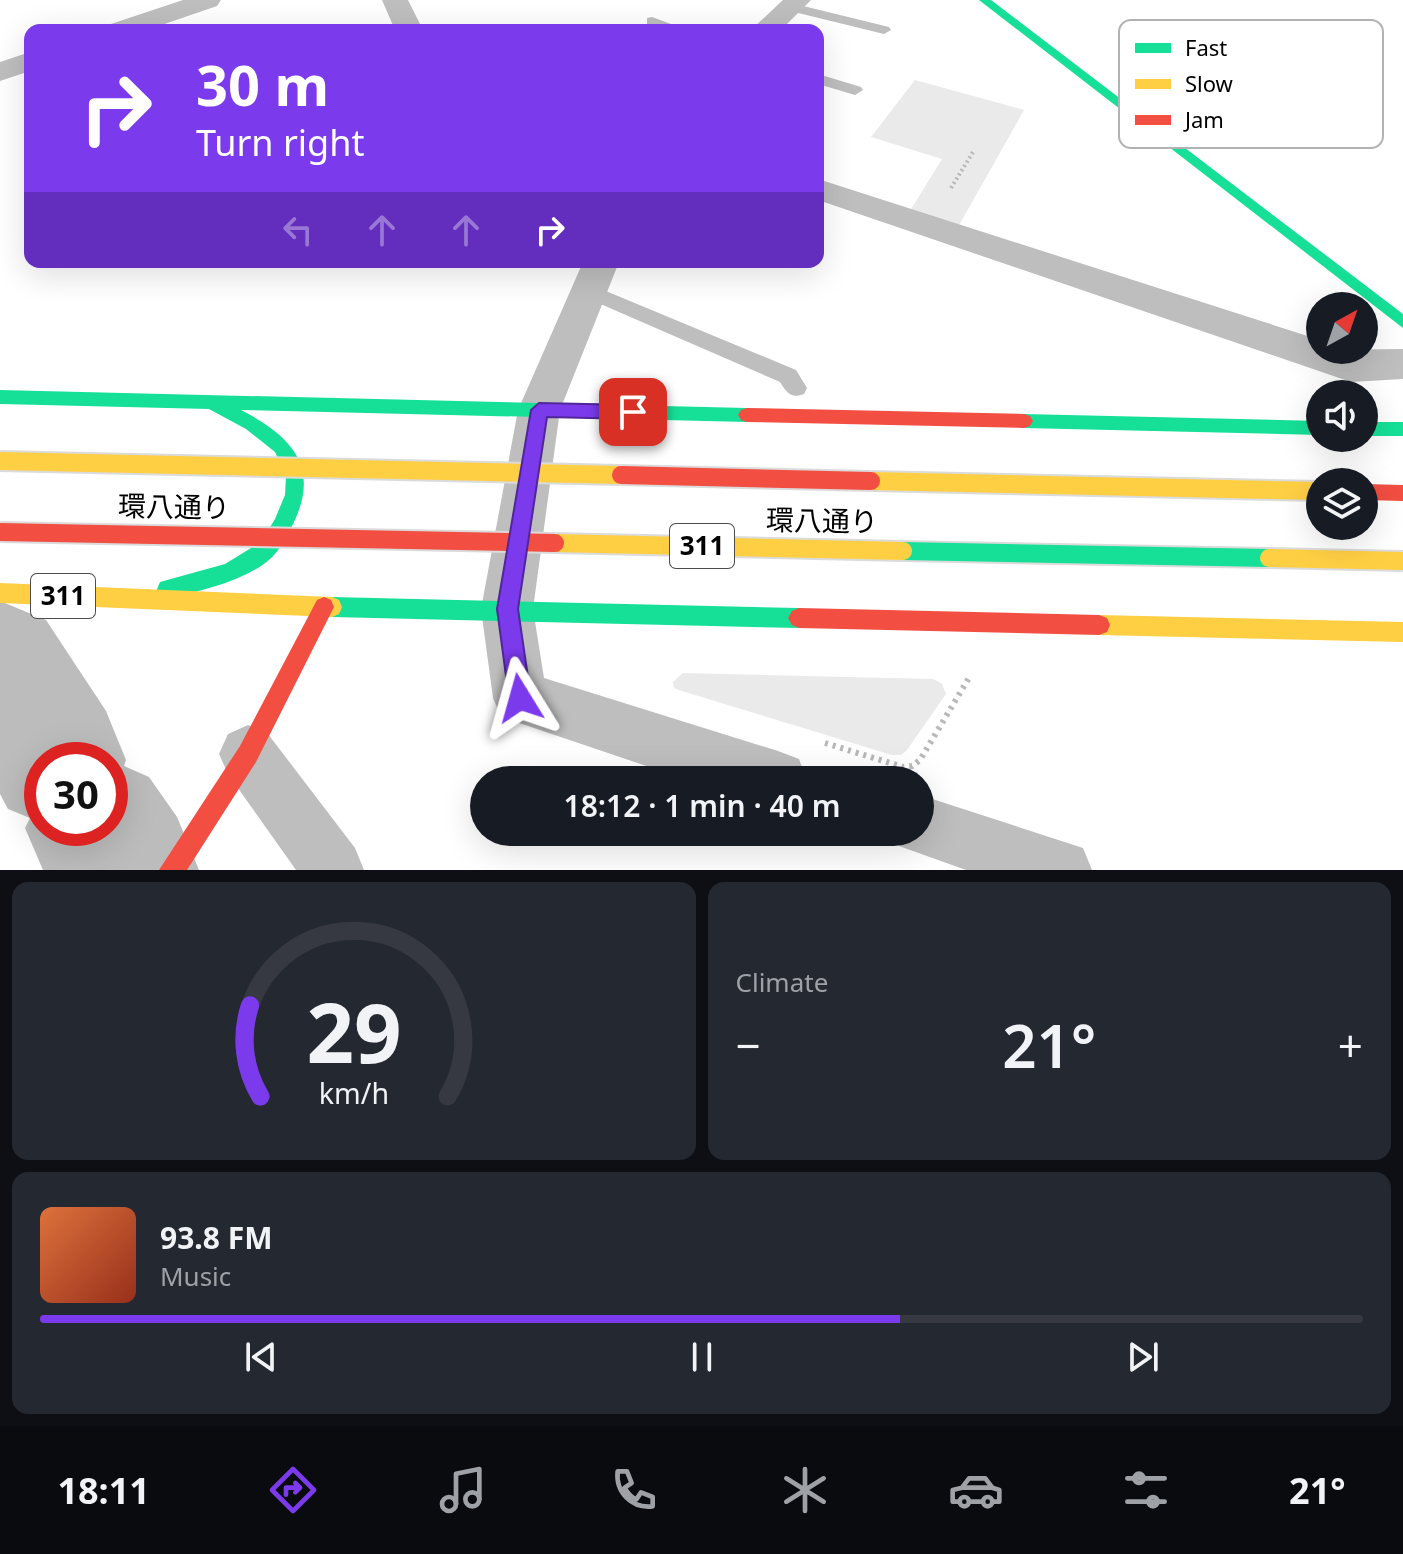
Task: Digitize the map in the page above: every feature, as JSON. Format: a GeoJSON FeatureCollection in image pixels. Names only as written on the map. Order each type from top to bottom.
{"type":"FeatureCollection","features":[{"type":"Feature","properties":{"kind":"main road"},"geometry":{"type":"LineString","coordinates":[[984,0],[1119,102]]}},
{"type":"Feature","properties":{"kind":"main road"},"geometry":{"type":"LineString","coordinates":[[1181,148],[1397,311]]}},
{"type":"Feature","properties":{"kind":"main road"},"geometry":{"type":"LineString","coordinates":[[0,397],[1306,428]]}},
{"type":"Feature","properties":{"kind":"main road"},"geometry":{"type":"LineString","coordinates":[[125,599],[209,578],[266,551],[295,504],[300,484],[287,451],[255,422],[205,402]]}},
{"type":"Feature","properties":{"kind":"main road"},"geometry":{"type":"LineString","coordinates":[[1378,429],[1403,429]]}},
{"type":"Feature","properties":{"kind":"main road","name":"環八通り"},"geometry":{"type":"LineString","coordinates":[[0,461],[1306,491]]}},
{"type":"Feature","properties":{"kind":"main road"},"geometry":{"type":"LineString","coordinates":[[1378,492],[1403,493]]}},
{"type":"Feature","properties":{"kind":"main road","name":"環八通り"},"geometry":{"type":"LineString","coordinates":[[0,532],[1403,561]]}},
{"type":"Feature","properties":{"kind":"main road","name":"311"},"geometry":{"type":"LineString","coordinates":[[0,593],[324,607],[1403,632]]}},
{"type":"Feature","properties":{"kind":"main road"},"geometry":{"type":"LineString","coordinates":[[172,870],[248,754],[324,607]]}},
{"type":"Feature","properties":{"kind":"street"},"geometry":{"type":"LineString","coordinates":[[138,24],[208,0]]}},
{"type":"Feature","properties":{"kind":"street"},"geometry":{"type":"LineString","coordinates":[[395,0],[406,24]]}},
{"type":"Feature","properties":{"kind":"street"},"geometry":{"type":"LineString","coordinates":[[771,24],[794,3]]}},
{"type":"Feature","properties":{"kind":"street"},"geometry":{"type":"LineString","coordinates":[[0,72],[24,63]]}},
{"type":"Feature","properties":{"kind":"street"},"geometry":{"type":"LineString","coordinates":[[824,191],[1351,366],[1403,364]]}},
{"type":"Feature","properties":{"kind":"street"},"geometry":{"type":"LineString","coordinates":[[595,277],[539,410],[507,609],[520,698],[734,766]]}},
{"type":"Feature","properties":{"kind":"street"},"geometry":{"type":"LineString","coordinates":[[248,754],[333,870]]}},
{"type":"Feature","properties":{"kind":"street"},"geometry":{"type":"LineString","coordinates":[[934,829],[1061,870]]}},
{"type":"Feature","properties":{"kind":"lane"},"geometry":{"type":"LineString","coordinates":[[794,3],[884,30]]}},
{"type":"Feature","properties":{"kind":"lane"},"geometry":{"type":"LineString","coordinates":[[652,21],[659,24]]}},
{"type":"Feature","properties":{"kind":"lane"},"geometry":{"type":"LineString","coordinates":[[824,81],[855,90]]}},
{"type":"Feature","properties":{"kind":"lane"},"geometry":{"type":"LineString","coordinates":[[595,277],[788,376],[796,388]]}},
{"type":"Feature","properties":{"kind":"path"},"geometry":{"type":"LineString","coordinates":[[815,740],[903,767],[912,766],[920,760],[968,684],[968,666]]}},
{"type":"Feature","properties":{"kind":"shaded area"},"geometry":{"type":"Polygon","coordinates":[[[915,80],[1024,110],[958,227],[910,211],[942,159],[871,137],[915,80]]]}},
{"type":"Feature","properties":{"kind":"shaded area"},"geometry":{"type":"Polygon","coordinates":[[[683,673],[933,679],[942,684],[946,694],[907,750],[901,755],[892,755],[674,688],[673,682],[683,673]]]}},
{"type":"Feature","properties":{"kind":"waterway"},"geometry":{"type":"LineString","coordinates":[[0,665],[46,742]]}},
{"type":"Feature","properties":{"kind":"waterway"},"geometry":{"type":"LineString","coordinates":[[109,846],[124,870]]}},
{"type":"Feature","properties":{"kind":"traffic: fast"},"geometry":{"type":"LineString","coordinates":[[984,0],[1119,104]]}},
{"type":"Feature","properties":{"kind":"traffic: fast"},"geometry":{"type":"LineString","coordinates":[[1177,148],[1403,322]]}},
{"type":"Feature","properties":{"kind":"traffic: fast"},"geometry":{"type":"LineString","coordinates":[[0,397],[747,415]]}},
{"type":"Feature","properties":{"kind":"traffic: fast"},"geometry":{"type":"LineString","coordinates":[[167,589],[230,571],[264,552],[280,531],[295,495],[291,460],[281,446],[252,424],[216,406]]}},
{"type":"Feature","properties":{"kind":"traffic: fast"},"geometry":{"type":"LineString","coordinates":[[1024,421],[1306,428]]}},
{"type":"Feature","properties":{"kind":"traffic: fast"},"geometry":{"type":"LineString","coordinates":[[1378,429],[1403,429]]}},
{"type":"Feature","properties":{"kind":"traffic: fast"},"geometry":{"type":"LineString","coordinates":[[903,551],[1269,558]]}},
{"type":"Feature","properties":{"kind":"traffic: fast"},"geometry":{"type":"LineString","coordinates":[[332,607],[799,618]]}},
{"type":"Feature","properties":{"kind":"traffic: slow"},"geometry":{"type":"LineString","coordinates":[[0,461],[621,475]]}},
{"type":"Feature","properties":{"kind":"traffic: slow"},"geometry":{"type":"LineString","coordinates":[[871,481],[1306,491]]}},
{"type":"Feature","properties":{"kind":"traffic: slow"},"geometry":{"type":"LineString","coordinates":[[555,543],[903,551]]}},
{"type":"Feature","properties":{"kind":"traffic: slow"},"geometry":{"type":"LineString","coordinates":[[1269,558],[1403,561]]}},
{"type":"Feature","properties":{"kind":"traffic: slow"},"geometry":{"type":"LineString","coordinates":[[0,593],[332,607]]}},
{"type":"Feature","properties":{"kind":"traffic: slow"},"geometry":{"type":"LineString","coordinates":[[1099,625],[1403,632]]}},
{"type":"Feature","properties":{"kind":"traffic: jam"},"geometry":{"type":"LineString","coordinates":[[747,415],[1024,421]]}},
{"type":"Feature","properties":{"kind":"traffic: jam"},"geometry":{"type":"LineString","coordinates":[[621,475],[871,481]]}},
{"type":"Feature","properties":{"kind":"traffic: jam"},"geometry":{"type":"LineString","coordinates":[[1378,492],[1403,493]]}},
{"type":"Feature","properties":{"kind":"traffic: jam"},"geometry":{"type":"LineString","coordinates":[[0,532],[555,543]]}},
{"type":"Feature","properties":{"kind":"traffic: jam"},"geometry":{"type":"LineString","coordinates":[[172,870],[248,754],[324,607]]}},
{"type":"Feature","properties":{"kind":"traffic: jam"},"geometry":{"type":"LineString","coordinates":[[799,618],[1099,625]]}},
{"type":"Feature","properties":{"kind":"route"},"geometry":{"type":"LineString","coordinates":[[520,698],[507,609],[539,410],[633,412]]}}]}
